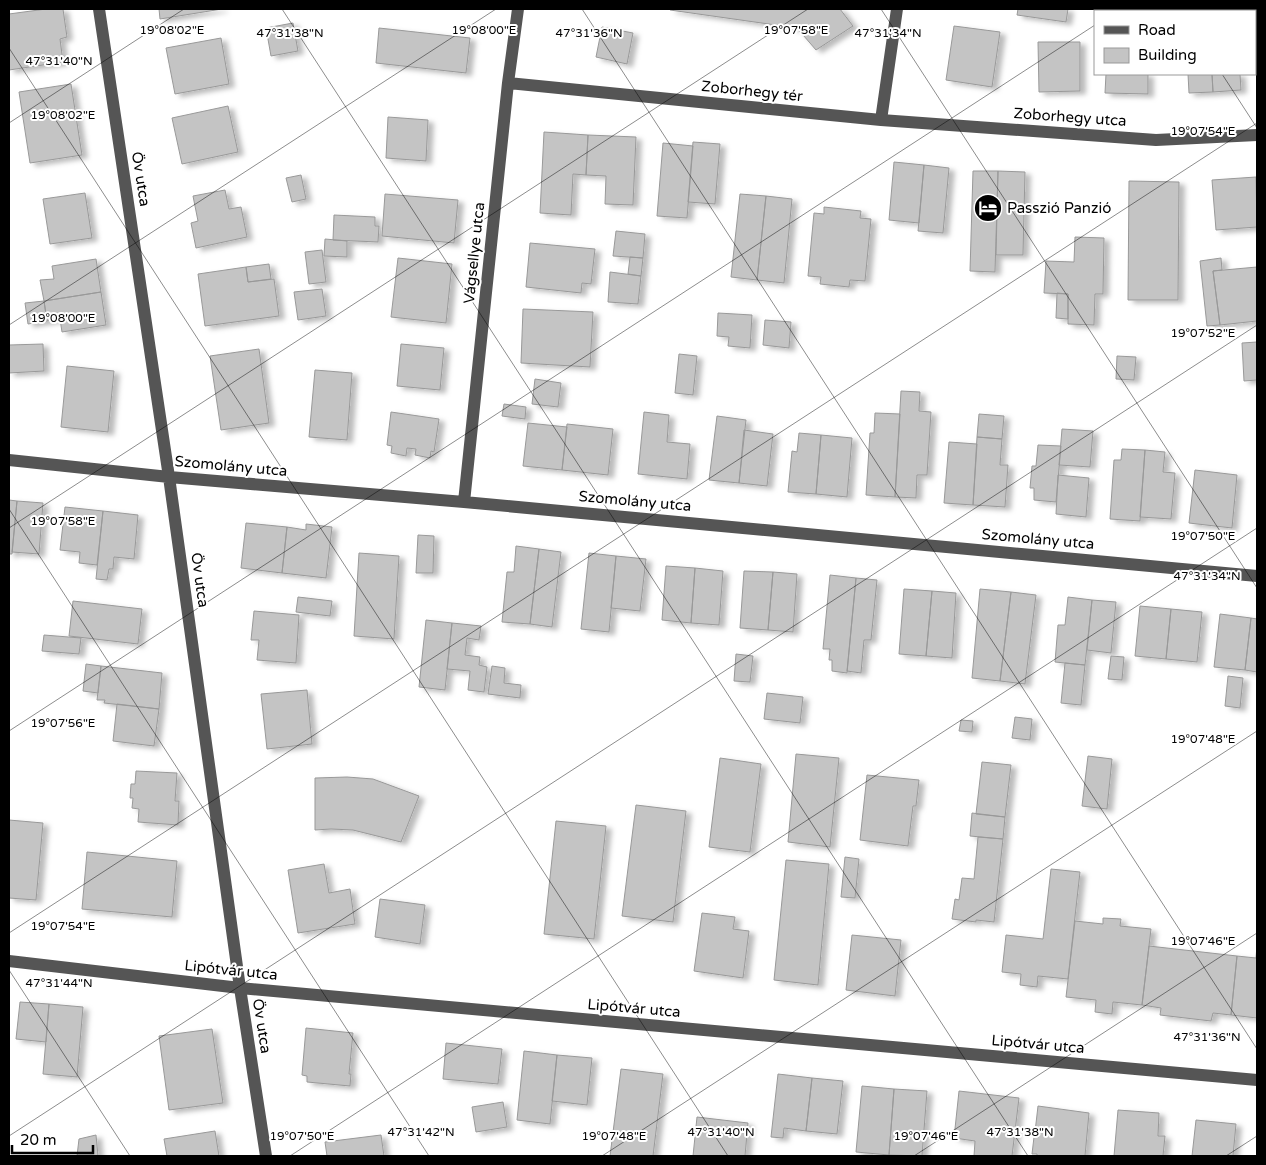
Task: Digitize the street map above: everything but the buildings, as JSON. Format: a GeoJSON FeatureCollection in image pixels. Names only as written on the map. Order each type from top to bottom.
{"type":"FeatureCollection","features":[{"type":"Feature","properties":{"kind":"street","name":"Öv utca"},"geometry":{"type":"LineString","coordinates":[[99,9],[170,477],[240,988],[266,1156]]}},
{"type":"Feature","properties":{"kind":"street","name":"Vágsellye utca"},"geometry":{"type":"LineString","coordinates":[[464,502],[508,83],[518,9]]}},
{"type":"Feature","properties":{"kind":"street"},"geometry":{"type":"LineString","coordinates":[[881,120],[897,9]]}},
{"type":"Feature","properties":{"kind":"street","name":"Zoborhegy tér"},"geometry":{"type":"LineString","coordinates":[[508,83],[881,120]]}},
{"type":"Feature","properties":{"kind":"street","name":"Zoborhegy utca"},"geometry":{"type":"LineString","coordinates":[[881,120],[1156,140],[1257,135]]}},
{"type":"Feature","properties":{"kind":"street","name":"Szomolány utca"},"geometry":{"type":"LineString","coordinates":[[9,460],[170,477],[464,502],[1257,576]]}},
{"type":"Feature","properties":{"kind":"street","name":"Lipótvár utca"},"geometry":{"type":"LineString","coordinates":[[9,961],[240,988],[1257,1080]]}},
{"type":"Feature","properties":{"kind":"place","name":"Passzió Panzió"},"geometry":{"type":"Point","coordinates":[988,208]}}]}
